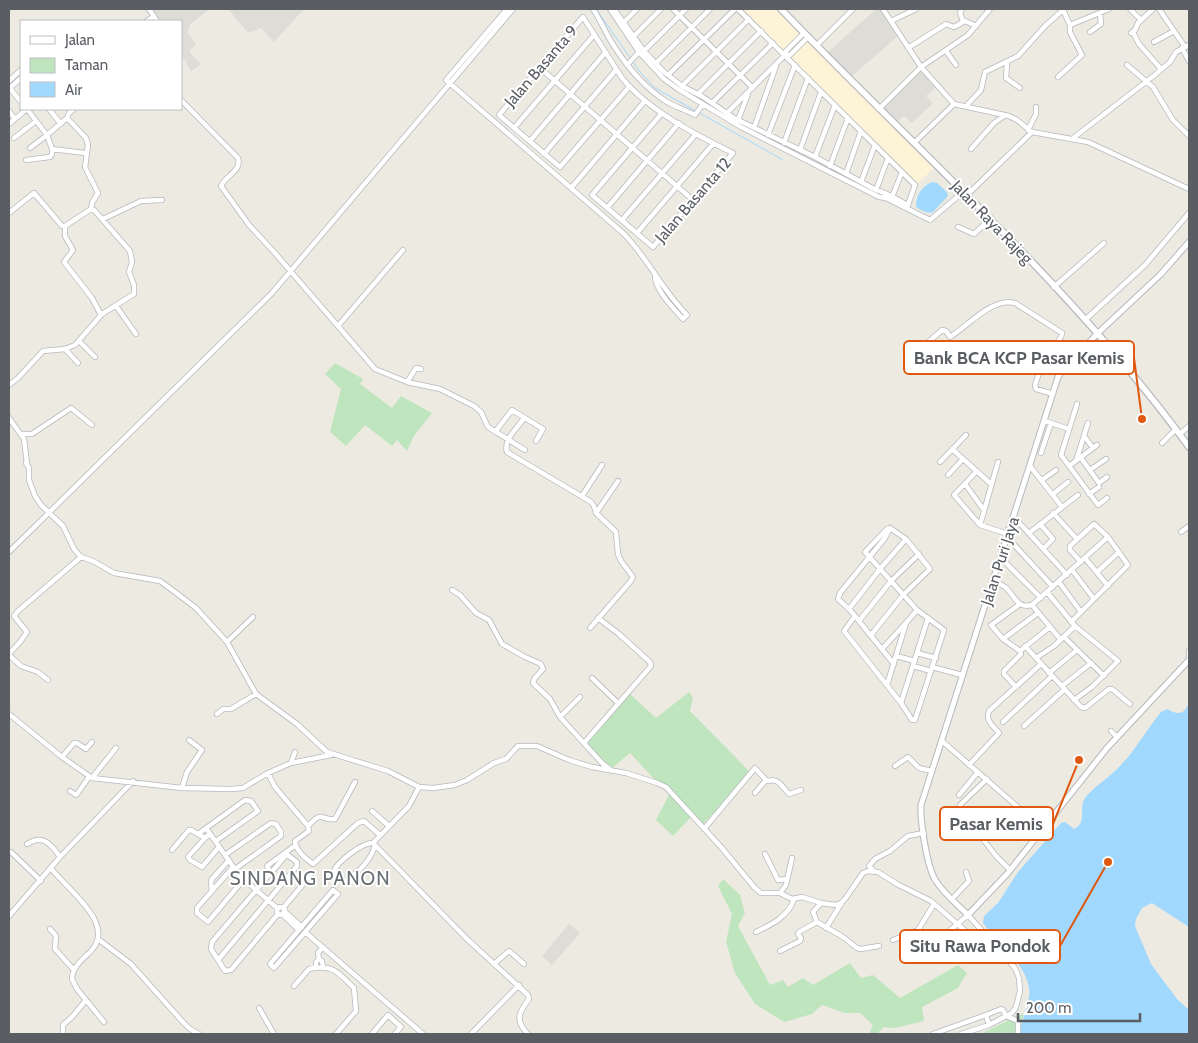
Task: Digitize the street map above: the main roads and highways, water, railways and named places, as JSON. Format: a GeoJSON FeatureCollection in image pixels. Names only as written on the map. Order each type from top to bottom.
{"type":"FeatureCollection","features":[{"type":"Feature","properties":{"kind":"main road","name":"Jalan Raya Rajeg"},"geometry":{"type":"LineString","coordinates":[[781,9],[991,218],[1128,368],[1189,447]]}},
{"type":"Feature","properties":{"kind":"water"},"geometry":{"type":"Polygon","coordinates":[[[932,182],[937,183],[947,192],[948,196],[933,212],[929,212],[916,207],[916,203],[920,192],[932,182]]]}},
{"type":"Feature","properties":{"kind":"water"},"geometry":{"type":"Polygon","coordinates":[[[1189,703],[1189,927],[1152,903],[1142,908],[1136,919],[1135,926],[1151,964],[1177,999],[1189,1010],[1189,1034],[1020,1034],[1029,997],[1029,987],[1025,976],[1013,957],[983,923],[984,916],[998,903],[1018,872],[1061,823],[1065,822],[1074,829],[1081,823],[1082,806],[1085,798],[1125,761],[1161,712],[1167,709],[1180,713],[1185,710],[1189,703]]]}},
{"type":"Feature","properties":{"kind":"waterway"},"geometry":{"type":"LineString","coordinates":[[596,9],[640,72],[655,88],[783,160]]}},
{"type":"Feature","properties":{"kind":"place","name":"Bank BCA KCP Pasar Kemis"},"geometry":{"type":"Point","coordinates":[1142,419]}},
{"type":"Feature","properties":{"kind":"place","name":"Pasar Kemis"},"geometry":{"type":"Point","coordinates":[1079,760]}},
{"type":"Feature","properties":{"kind":"place","name":"Situ Rawa Pondok"},"geometry":{"type":"Point","coordinates":[1108,862]}},
{"type":"Feature","properties":{"kind":"district","name":"SINDANG PANON"},"geometry":{"type":"Point","coordinates":[310,878]}}]}
